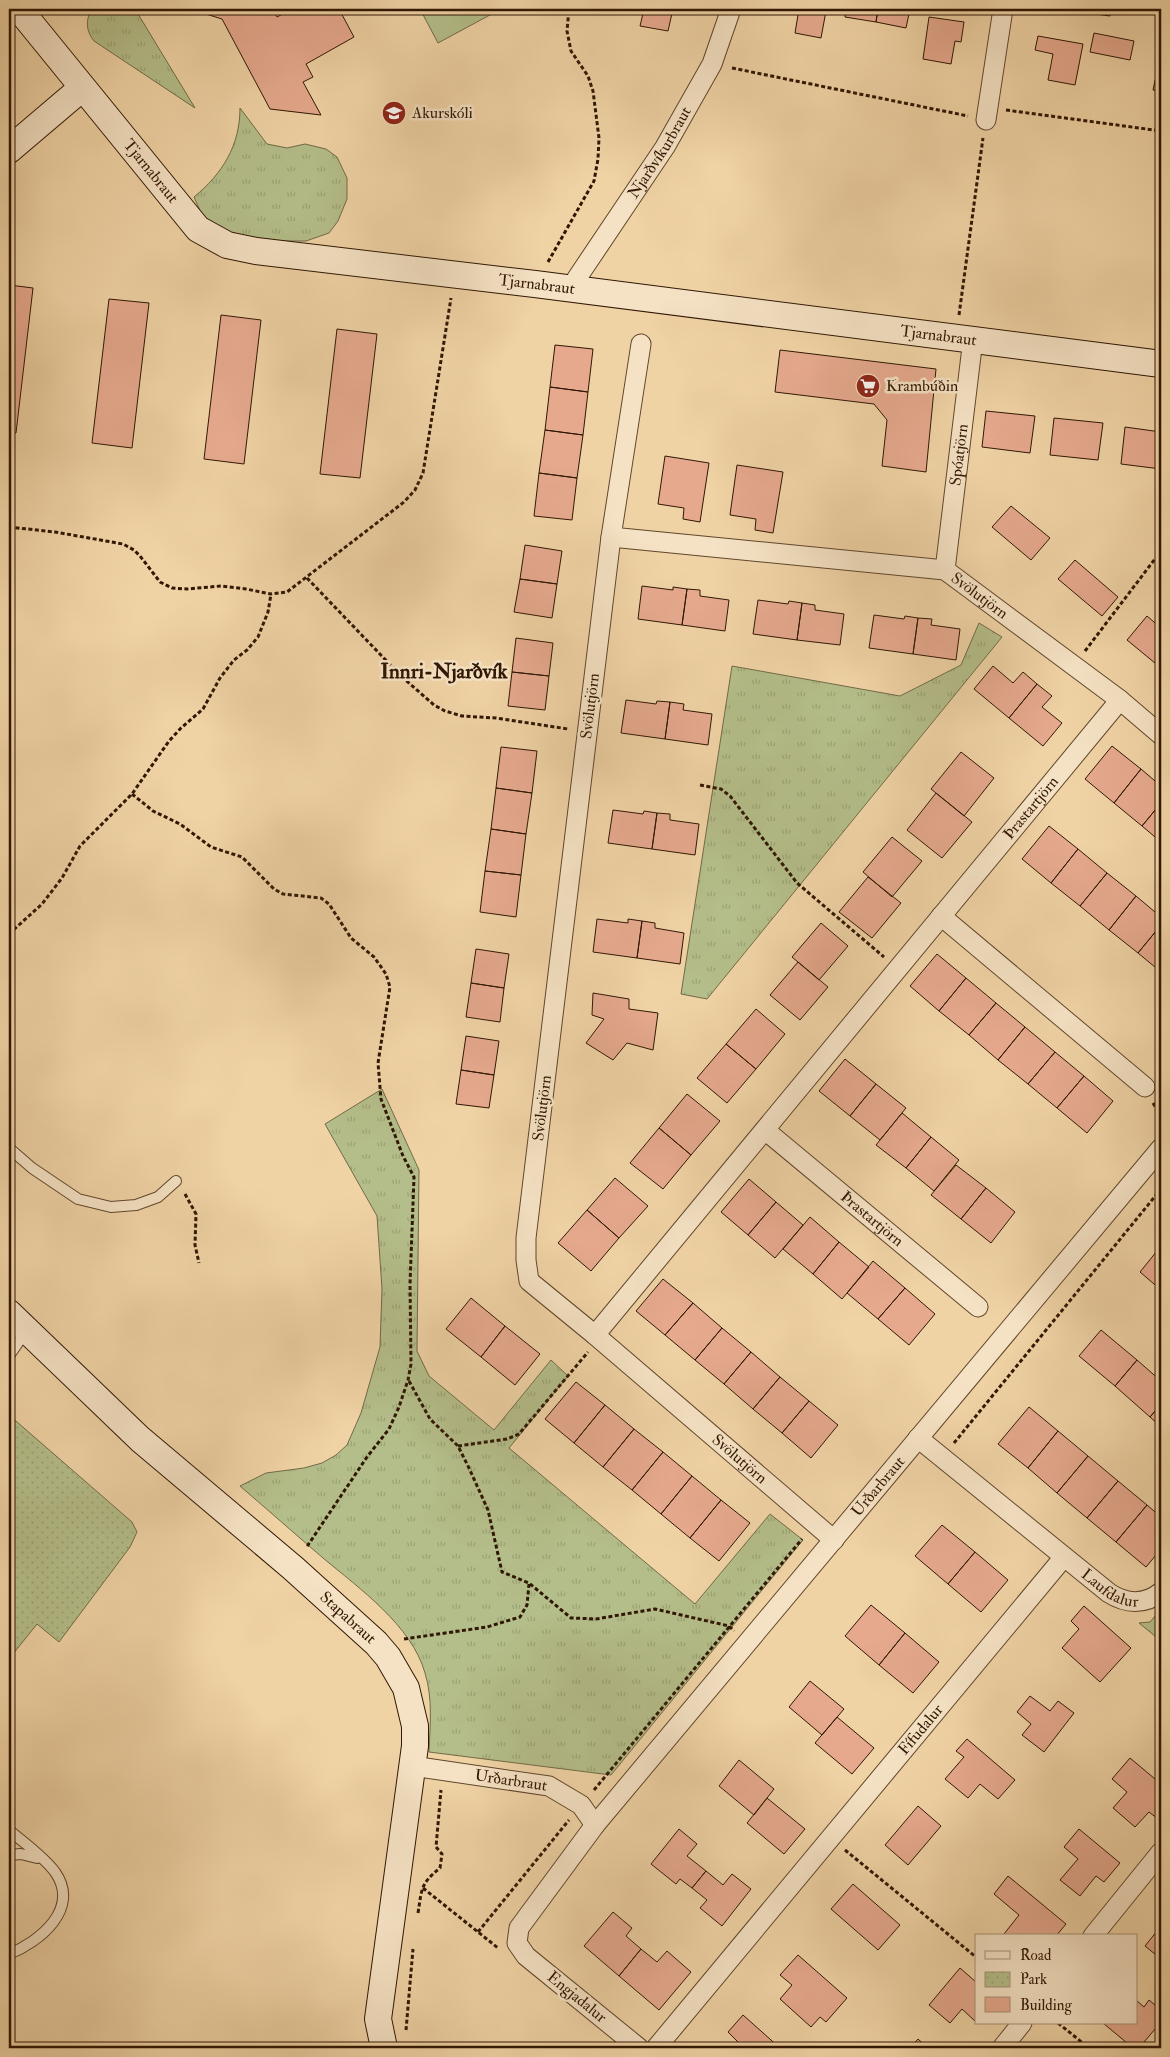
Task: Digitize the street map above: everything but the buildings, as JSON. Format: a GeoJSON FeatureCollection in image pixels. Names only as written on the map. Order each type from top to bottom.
{"type":"FeatureCollection","features":[{"type":"Feature","properties":{"kind":"street","name":"Tjarnabraut"},"geometry":{"type":"LineString","coordinates":[[19,9],[198,229],[211,238],[227,245],[256,251],[573,288],[611,295],[1161,364]]}},
{"type":"Feature","properties":{"kind":"street","name":"Njarðvíkurbraut"},"geometry":{"type":"LineString","coordinates":[[573,288],[576,278],[666,147],[712,64],[731,9]]}},
{"type":"Feature","properties":{"kind":"street"},"geometry":{"type":"LineString","coordinates":[[986,120],[1003,9]]}},
{"type":"Feature","properties":{"kind":"street"},"geometry":{"type":"LineString","coordinates":[[9,150],[82,88]]}},
{"type":"Feature","properties":{"kind":"street","name":"Spóatjörn"},"geometry":{"type":"LineString","coordinates":[[945,570],[965,338]]}},
{"type":"Feature","properties":{"kind":"street","name":"Svölutjörn"},"geometry":{"type":"LineString","coordinates":[[641,344],[611,537],[587,732],[528,1228],[526,1260],[529,1281],[834,1540]]}},
{"type":"Feature","properties":{"kind":"street","name":"Svölutjörn"},"geometry":{"type":"LineString","coordinates":[[611,537],[945,570],[1120,700],[1161,735]]}},
{"type":"Feature","properties":{"kind":"street","name":"Þrastartjörn"},"geometry":{"type":"LineString","coordinates":[[597,1337],[764,1130],[1120,700]]}},
{"type":"Feature","properties":{"kind":"street"},"geometry":{"type":"LineString","coordinates":[[941,916],[1145,1086]]}},
{"type":"Feature","properties":{"kind":"street","name":"Þrastartjörn"},"geometry":{"type":"LineString","coordinates":[[764,1130],[978,1308]]}},
{"type":"Feature","properties":{"kind":"street","name":"Urðarbraut"},"geometry":{"type":"LineString","coordinates":[[521,1949],[519,1928],[594,1825],[1161,1148]]}},
{"type":"Feature","properties":{"kind":"street","name":"Stapabraut"},"geometry":{"type":"LineString","coordinates":[[18,1322],[140,1439],[293,1568],[388,1657],[398,1672],[411,1705],[415,1739],[378,2019],[396,2044]]}},
{"type":"Feature","properties":{"kind":"street"},"geometry":{"type":"LineString","coordinates":[[918,1438],[1064,1557]]}},
{"type":"Feature","properties":{"kind":"street","name":"Laufdalur"},"geometry":{"type":"LineString","coordinates":[[1064,1557],[1108,1593],[1125,1601],[1143,1601],[1161,1592]]}},
{"type":"Feature","properties":{"kind":"street","name":"Fífudalur"},"geometry":{"type":"LineString","coordinates":[[656,2048],[1064,1557]]}},
{"type":"Feature","properties":{"kind":"street","name":"Urðarbraut"},"geometry":{"type":"LineString","coordinates":[[412,1766],[549,1786],[581,1805],[594,1825]]}},
{"type":"Feature","properties":{"kind":"street"},"geometry":{"type":"LineString","coordinates":[[1095,1934],[1161,1852]]}},
{"type":"Feature","properties":{"kind":"street","name":"Engjadalur"},"geometry":{"type":"LineString","coordinates":[[521,1949],[639,2048]]}},
{"type":"Feature","properties":{"kind":"street"},"geometry":{"type":"LineString","coordinates":[[1002,2048],[1021,2024]]}},
{"type":"Feature","properties":{"kind":"lane"},"geometry":{"type":"LineString","coordinates":[[9,1148],[32,1168],[78,1199],[111,1208],[136,1205],[158,1197],[176,1181]]}},
{"type":"Feature","properties":{"kind":"lane"},"geometry":{"type":"LineString","coordinates":[[9,1356],[18,1322]]}},
{"type":"Feature","properties":{"kind":"lane"},"geometry":{"type":"LineString","coordinates":[[9,1830],[47,1864],[55,1873],[62,1889],[60,1912],[51,1926],[36,1939],[9,1954]]}},
{"type":"Feature","properties":{"kind":"lane"},"geometry":{"type":"LineString","coordinates":[[9,1855],[21,1854],[32,1856],[47,1864]]}},
{"type":"Feature","properties":{"kind":"path"},"geometry":{"type":"LineString","coordinates":[[534,284],[594,182],[598,158],[600,138],[593,91],[588,76],[571,51],[567,31],[569,9]]}},
{"type":"Feature","properties":{"kind":"path"},"geometry":{"type":"LineString","coordinates":[[712,64],[986,120],[1005,110],[1161,131]]}},
{"type":"Feature","properties":{"kind":"path"},"geometry":{"type":"LineString","coordinates":[[965,338],[986,120]]}},
{"type":"Feature","properties":{"kind":"path"},"geometry":{"type":"LineString","coordinates":[[9,527],[55,532],[123,544],[140,556],[160,582],[172,588],[187,589],[221,586],[271,594],[287,592],[404,502],[414,490],[423,472],[455,274]]}},
{"type":"Feature","properties":{"kind":"path"},"geometry":{"type":"LineString","coordinates":[[1074,666],[1161,551]]}},
{"type":"Feature","properties":{"kind":"path"},"geometry":{"type":"LineString","coordinates":[[307,578],[401,676],[434,705],[445,711],[462,716],[496,718],[587,732]]}},
{"type":"Feature","properties":{"kind":"path"},"geometry":{"type":"LineString","coordinates":[[9,934],[42,904],[62,878],[80,846],[132,794],[169,741],[203,709],[220,678],[234,660],[247,650],[258,637],[268,612],[271,594]]}},
{"type":"Feature","properties":{"kind":"path"},"geometry":{"type":"LineString","coordinates":[[700,785],[721,789],[730,796],[797,884],[898,968]]}},
{"type":"Feature","properties":{"kind":"path"},"geometry":{"type":"LineString","coordinates":[[132,794],[153,811],[180,824],[211,847],[242,857],[274,889],[283,894],[321,898],[329,904],[351,938],[374,957],[386,974],[390,987],[378,1063],[381,1099],[403,1156],[414,1177],[410,1284],[410,1364],[408,1380],[399,1408],[388,1429],[306,1548]]}},
{"type":"Feature","properties":{"kind":"path"},"geometry":{"type":"LineString","coordinates":[[176,1181],[196,1214],[195,1245],[199,1263]]}},
{"type":"Feature","properties":{"kind":"path"},"geometry":{"type":"LineString","coordinates":[[942,1457],[1161,1189]]}},
{"type":"Feature","properties":{"kind":"path"},"geometry":{"type":"LineString","coordinates":[[458,1446],[508,1439],[519,1434],[597,1337]]}},
{"type":"Feature","properties":{"kind":"path"},"geometry":{"type":"LineString","coordinates":[[408,1380],[430,1419],[458,1446],[488,1510],[502,1572],[529,1584],[571,1618],[596,1619],[640,1610],[655,1609],[729,1626],[747,1643]]}},
{"type":"Feature","properties":{"kind":"path"},"geometry":{"type":"LineString","coordinates":[[478,1932],[814,1523]]}},
{"type":"Feature","properties":{"kind":"path"},"geometry":{"type":"LineString","coordinates":[[402,1639],[487,1627],[520,1618],[527,1605],[529,1584]]}},
{"type":"Feature","properties":{"kind":"path"},"geometry":{"type":"LineString","coordinates":[[831,1838],[975,1956]]}},
{"type":"Feature","properties":{"kind":"path"},"geometry":{"type":"LineString","coordinates":[[418,1915],[422,1888],[426,1880],[440,1868],[442,1854]]}},
{"type":"Feature","properties":{"kind":"path"},"geometry":{"type":"LineString","coordinates":[[422,1888],[507,1957],[521,1949]]}},
{"type":"Feature","properties":{"kind":"path"},"geometry":{"type":"LineString","coordinates":[[396,2044],[406,2029],[414,1942]]}},
{"type":"Feature","properties":{"kind":"path"},"geometry":{"type":"LineString","coordinates":[[1059,2024],[1089,2048]]}},
{"type":"Feature","properties":{"kind":"green space"},"geometry":{"type":"Polygon","coordinates":[[[92,9],[135,9],[195,108],[94,41],[87,25],[92,9]]]}},
{"type":"Feature","properties":{"kind":"green space"},"geometry":{"type":"Polygon","coordinates":[[[420,9],[501,9],[438,43],[420,9]]]}},
{"type":"Feature","properties":{"kind":"green space"},"geometry":{"type":"Polygon","coordinates":[[[240,108],[267,144],[287,148],[305,144],[326,149],[337,157],[347,178],[347,199],[338,221],[329,233],[306,241],[260,241],[240,237],[217,227],[202,215],[194,197],[213,179],[228,158],[237,135],[240,108]]]}},
{"type":"Feature","properties":{"kind":"green space"},"geometry":{"type":"Polygon","coordinates":[[[979,623],[1002,637],[707,999],[681,994],[732,666],[900,696],[961,665],[979,623]]]}},
{"type":"Feature","properties":{"kind":"green space"},"geometry":{"type":"Polygon","coordinates":[[[382,1089],[419,1170],[417,1351],[429,1376],[494,1430],[551,1360],[568,1376],[509,1448],[695,1604],[770,1514],[803,1540],[611,1775],[429,1752],[430,1712],[428,1683],[418,1656],[409,1639],[368,1595],[240,1486],[266,1473],[304,1468],[322,1463],[336,1455],[347,1445],[361,1413],[380,1347],[382,1289],[377,1216],[325,1124],[382,1089]]]}},
{"type":"Feature","properties":{"kind":"green space"},"geometry":{"type":"Polygon","coordinates":[[[9,1415],[132,1522],[137,1532],[130,1547],[59,1642],[37,1624],[9,1659],[9,1415]]]}},
{"type":"Feature","properties":{"kind":"green space"},"geometry":{"type":"Polygon","coordinates":[[[1161,1609],[1161,1641],[1139,1623],[1150,1622],[1161,1609]]]}},
{"type":"Feature","properties":{"kind":"place","name":"Akurskóli"},"geometry":{"type":"Point","coordinates":[394,113]}},
{"type":"Feature","properties":{"kind":"place","name":"Krambúðin"},"geometry":{"type":"Point","coordinates":[868,386]}},
{"type":"Feature","properties":{"kind":"district","name":"Innri-Njarðvík"},"geometry":{"type":"Point","coordinates":[444,671]}}]}
